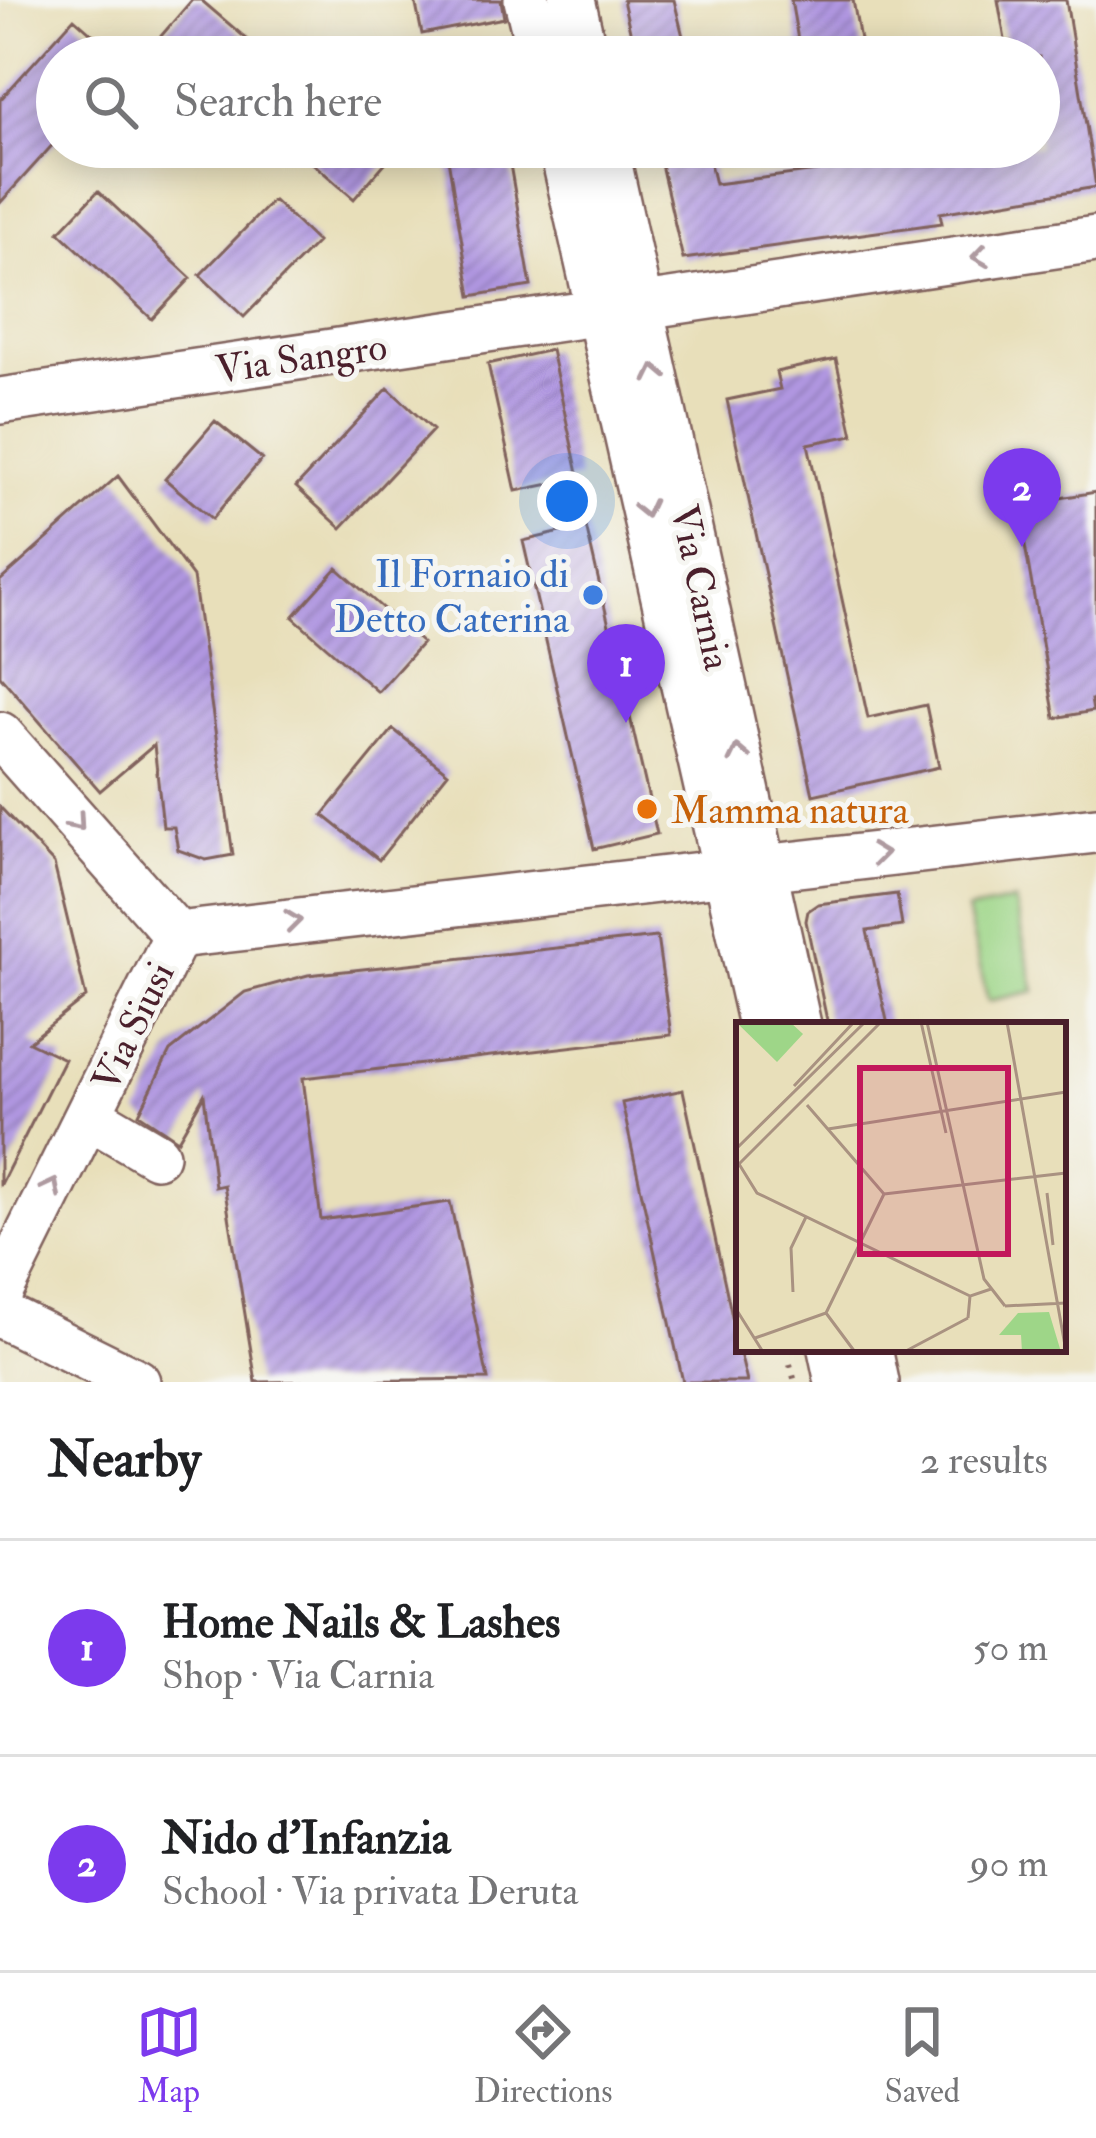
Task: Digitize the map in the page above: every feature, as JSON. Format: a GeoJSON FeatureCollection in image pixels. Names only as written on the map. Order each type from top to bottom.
{"type":"FeatureCollection","features":[{"type":"Feature","properties":{"kind":"street"},"geometry":{"type":"LineString","coordinates":[[527,0],[536,36]]}},
{"type":"Feature","properties":{"kind":"street"},"geometry":{"type":"LineString","coordinates":[[572,0],[580,36]]}},
{"type":"Feature","properties":{"kind":"street","name":"Via Carnia"},"geometry":{"type":"LineString","coordinates":[[570,168],[621,310]]}},
{"type":"Feature","properties":{"kind":"street","name":"Via Carnia"},"geometry":{"type":"LineString","coordinates":[[607,168],[621,310],[745,870],[797,1022]]}},
{"type":"Feature","properties":{"kind":"street","name":"Via Sangro"},"geometry":{"type":"LineString","coordinates":[[0,401],[1096,239]]}},
{"type":"Feature","properties":{"kind":"street","name":"Via Siusi"},"geometry":{"type":"LineString","coordinates":[[0,735],[177,935],[0,1292]]}},
{"type":"Feature","properties":{"kind":"street"},"geometry":{"type":"LineString","coordinates":[[177,935],[1096,830]]}},
{"type":"Feature","properties":{"kind":"street","name":"Via Carnia"},"geometry":{"type":"LineString","coordinates":[[745,870],[761,1022]]}},
{"type":"Feature","properties":{"kind":"street"},"geometry":{"type":"LineString","coordinates":[[88,1115],[156,1155]]}},
{"type":"Feature","properties":{"kind":"street"},"geometry":{"type":"LineString","coordinates":[[0,1314],[137,1382]]}},
{"type":"Feature","properties":{"kind":"street"},"geometry":{"type":"LineString","coordinates":[[870,1352],[876,1382]]}},
{"type":"Feature","properties":{"kind":"street"},"geometry":{"type":"LineString","coordinates":[[811,1356],[838,1382]]}},
{"type":"Feature","properties":{"kind":"path"},"geometry":{"type":"LineString","coordinates":[[794,1382],[811,1356]]}},
{"type":"Feature","properties":{"kind":"green space"},"geometry":{"type":"Polygon","coordinates":[[[1014,901],[1035,991],[988,1001],[967,911],[1014,901]]]}},
{"type":"Feature","properties":{"kind":"building"},"geometry":{"type":"Polygon","coordinates":[[[192,0],[201,0],[243,36],[161,36],[192,0]]]}},
{"type":"Feature","properties":{"kind":"building"},"geometry":{"type":"Polygon","coordinates":[[[415,0],[501,0],[504,18],[422,34],[415,0]]]}},
{"type":"Feature","properties":{"kind":"building"},"geometry":{"type":"Polygon","coordinates":[[[623,0],[674,0],[683,36],[631,36],[623,0]]]}},
{"type":"Feature","properties":{"kind":"building"},"geometry":{"type":"Polygon","coordinates":[[[791,0],[853,0],[859,36],[797,36],[791,0]]]}},
{"type":"Feature","properties":{"kind":"building"},"geometry":{"type":"Polygon","coordinates":[[[998,0],[1066,0],[1096,187],[940,213],[942,223],[683,259],[662,168],[711,168],[715,184],[840,168],[1060,168],[1060,36],[1004,36],[998,0]]]}},
{"type":"Feature","properties":{"kind":"building"},"geometry":{"type":"Polygon","coordinates":[[[74,18],[94,36],[58,36],[74,18]]]}},
{"type":"Feature","properties":{"kind":"building"},"geometry":{"type":"Polygon","coordinates":[[[36,60],[36,163],[0,203],[0,100],[36,60]]]}},
{"type":"Feature","properties":{"kind":"building"},"geometry":{"type":"Polygon","coordinates":[[[318,168],[381,168],[354,199],[318,168]]]}},
{"type":"Feature","properties":{"kind":"building"},"geometry":{"type":"Polygon","coordinates":[[[450,168],[511,168],[531,286],[471,296],[450,168]]]}},
{"type":"Feature","properties":{"kind":"building"},"geometry":{"type":"Polygon","coordinates":[[[98,191],[191,278],[152,319],[59,232],[98,191]]]}},
{"type":"Feature","properties":{"kind":"building"},"geometry":{"type":"Polygon","coordinates":[[[273,200],[317,242],[244,317],[200,275],[273,200]]]}},
{"type":"Feature","properties":{"kind":"building"},"geometry":{"type":"Polygon","coordinates":[[[551,350],[579,478],[516,491],[488,364],[551,350]]]}},
{"type":"Feature","properties":{"kind":"building"},"geometry":{"type":"Polygon","coordinates":[[[836,359],[853,435],[808,444],[868,718],[926,705],[939,767],[813,795],[727,400],[780,389],[776,372],[836,359]]]}},
{"type":"Feature","properties":{"kind":"building"},"geometry":{"type":"Polygon","coordinates":[[[388,388],[433,430],[341,528],[296,487],[388,388]]]}},
{"type":"Feature","properties":{"kind":"building"},"geometry":{"type":"Polygon","coordinates":[[[215,421],[262,459],[212,519],[165,479],[215,421]]]}},
{"type":"Feature","properties":{"kind":"building"},"geometry":{"type":"Polygon","coordinates":[[[118,476],[193,577],[233,855],[206,860],[178,850],[174,827],[163,827],[154,745],[100,791],[0,676],[0,581],[118,476]]]}},
{"type":"Feature","properties":{"kind":"building"},"geometry":{"type":"Polygon","coordinates":[[[1096,492],[1096,699],[1091,700],[1093,711],[1055,718],[1018,505],[1096,492]]]}},
{"type":"Feature","properties":{"kind":"building"},"geometry":{"type":"Polygon","coordinates":[[[586,526],[657,834],[594,849],[523,541],[586,526]]]}},
{"type":"Feature","properties":{"kind":"building"},"geometry":{"type":"Polygon","coordinates":[[[337,568],[422,643],[378,692],[293,617],[337,568]]]}},
{"type":"Feature","properties":{"kind":"building"},"geometry":{"type":"Polygon","coordinates":[[[393,729],[448,773],[379,860],[323,815],[393,729]]]}},
{"type":"Feature","properties":{"kind":"building"},"geometry":{"type":"Polygon","coordinates":[[[0,807],[54,864],[86,997],[29,1042],[64,1059],[0,1186],[0,807]]]}},
{"type":"Feature","properties":{"kind":"building"},"geometry":{"type":"Polygon","coordinates":[[[897,894],[902,926],[867,931],[887,1022],[827,1022],[806,921],[808,911],[818,904],[897,894]]]}},
{"type":"Feature","properties":{"kind":"building"},"geometry":{"type":"Polygon","coordinates":[[[657,937],[671,1035],[303,1078],[321,1220],[450,1202],[488,1379],[256,1382],[224,1185],[215,1187],[204,1095],[178,1140],[139,1114],[170,1051],[245,992],[308,975],[657,937]]]}},
{"type":"Feature","properties":{"kind":"building"},"geometry":{"type":"Polygon","coordinates":[[[683,1090],[736,1332],[736,1352],[740,1352],[747,1382],[683,1382],[622,1103],[683,1090]]]}},
{"type":"Feature","properties":{"kind":"place","name":"Nido d'Infanzia"},"geometry":{"type":"Point","coordinates":[1022,547]}},
{"type":"Feature","properties":{"kind":"place","name":"Il Fornaio di Detto Caterina"},"geometry":{"type":"Point","coordinates":[593,595]}},
{"type":"Feature","properties":{"kind":"place","name":"Home Nails & Lashes"},"geometry":{"type":"Point","coordinates":[626,723]}},
{"type":"Feature","properties":{"kind":"place","name":"Mamma natura"},"geometry":{"type":"Point","coordinates":[647,809]}}]}
